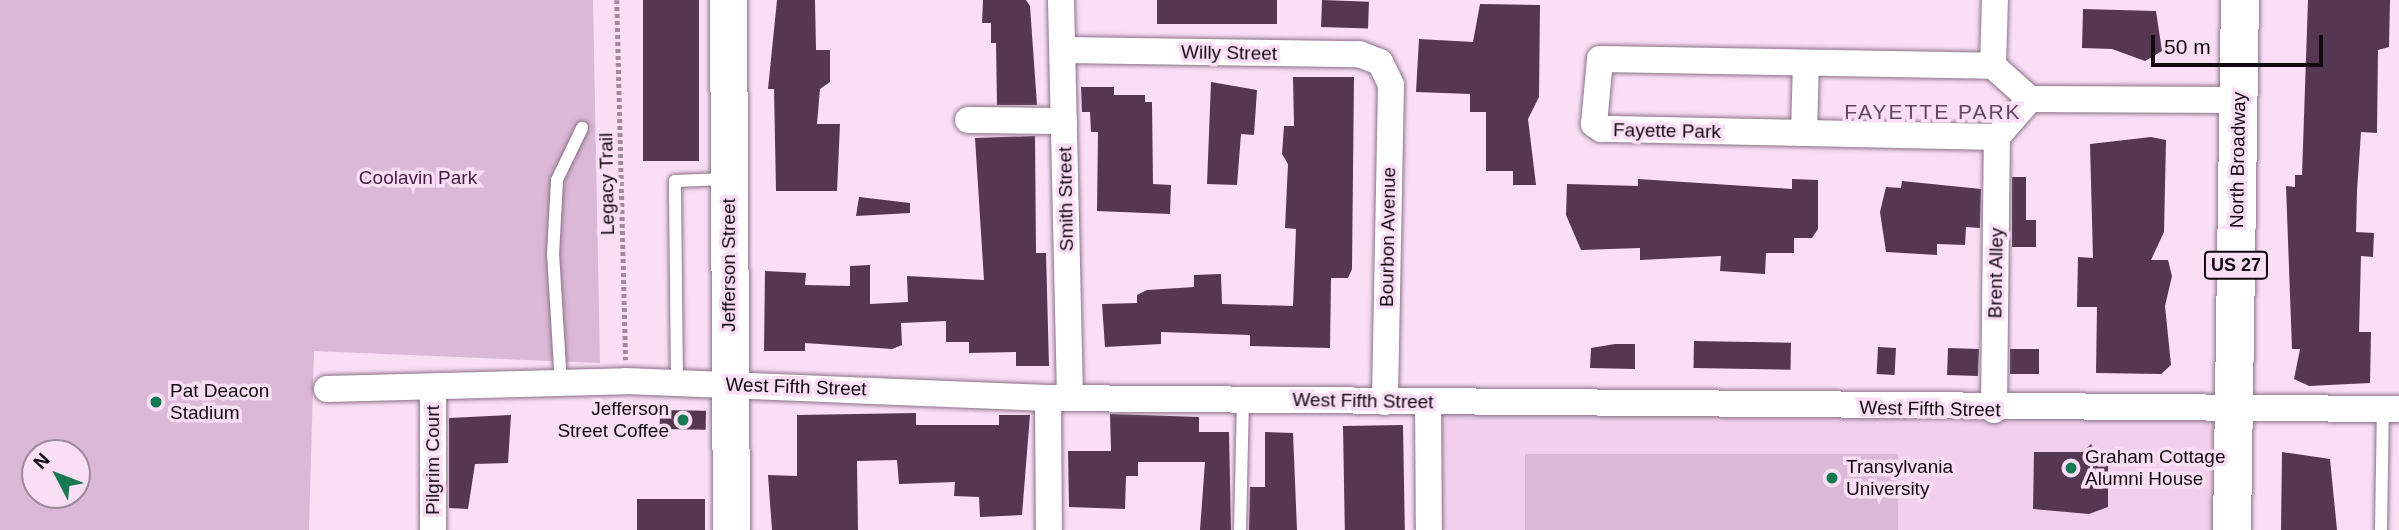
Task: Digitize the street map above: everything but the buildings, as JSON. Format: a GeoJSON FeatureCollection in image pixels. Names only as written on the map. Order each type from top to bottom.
{"type":"FeatureCollection","features":[{"type":"Feature","properties":{"kind":"main road","name":"North Broadway"},"geometry":{"type":"LineString","coordinates":[[2232,530],[2240,0]]}},
{"type":"Feature","properties":{"kind":"street","name":"Jefferson Street"},"geometry":{"type":"LineString","coordinates":[[728,0],[731,530]]}},
{"type":"Feature","properties":{"kind":"street","name":"Smith Street"},"geometry":{"type":"LineString","coordinates":[[1049,530],[1059,398],[1064,121],[1061,0]]}},
{"type":"Feature","properties":{"kind":"street"},"geometry":{"type":"LineString","coordinates":[[1995,0],[1993,66],[2030,99],[2238,100]]}},
{"type":"Feature","properties":{"kind":"street","name":"Willy Street"},"geometry":{"type":"LineString","coordinates":[[1063,50],[1359,54],[1388,73]]}},
{"type":"Feature","properties":{"kind":"street","name":"Fayette Park"},"geometry":{"type":"LineString","coordinates":[[1993,66],[1596,62],[1594,124],[1601,130],[1997,136]]}},
{"type":"Feature","properties":{"kind":"street"},"geometry":{"type":"LineString","coordinates":[[1804,133],[1806,63]]}},
{"type":"Feature","properties":{"kind":"street","name":"Bourbon Avenue"},"geometry":{"type":"LineString","coordinates":[[1385,402],[1388,73]]}},
{"type":"Feature","properties":{"kind":"street"},"geometry":{"type":"LineString","coordinates":[[1997,136],[2030,99]]}},
{"type":"Feature","properties":{"kind":"street"},"geometry":{"type":"LineString","coordinates":[[968,120],[1064,121]]}},
{"type":"Feature","properties":{"kind":"street","name":"Brent Alley"},"geometry":{"type":"LineString","coordinates":[[1994,410],[1997,136]]}},
{"type":"Feature","properties":{"kind":"street","name":"West Fifth Street"},"geometry":{"type":"LineString","coordinates":[[327,389],[433,390],[677,382],[1059,398],[1994,410],[2391,408]]}},
{"type":"Feature","properties":{"kind":"street","name":"Pilgrim Court"},"geometry":{"type":"LineString","coordinates":[[433,390],[433,530]]}},
{"type":"Feature","properties":{"kind":"street"},"geometry":{"type":"LineString","coordinates":[[1428,402],[1429,530]]}},
{"type":"Feature","properties":{"kind":"lane"},"geometry":{"type":"LineString","coordinates":[[561,384],[553,255],[557,180],[582,128]]}},
{"type":"Feature","properties":{"kind":"lane"},"geometry":{"type":"LineString","coordinates":[[677,382],[675,181],[728,178]]}},
{"type":"Feature","properties":{"kind":"lane"},"geometry":{"type":"LineString","coordinates":[[1240,530],[1243,400]]}},
{"type":"Feature","properties":{"kind":"lane"},"geometry":{"type":"LineString","coordinates":[[2381,530],[2391,408]]}},
{"type":"Feature","properties":{"kind":"path","name":"Legacy Trail"},"geometry":{"type":"LineString","coordinates":[[617,0],[626,368]]}},
{"type":"Feature","properties":{"kind":"shaded area","name":"Transylvania University"},"geometry":{"type":"Polygon","coordinates":[[[1431,393],[2234,407],[2232,530],[1429,530],[1431,393]]]}},
{"type":"Feature","properties":{"kind":"green space","name":"Coolavin Park"},"geometry":{"type":"Polygon","coordinates":[[[0,0],[593,0],[600,363],[314,351],[309,530],[0,530],[0,0]]]}},
{"type":"Feature","properties":{"kind":"green space"},"geometry":{"type":"Polygon","coordinates":[[[1525,454],[1898,454],[1898,530],[1525,530],[1525,454]]]}},
{"type":"Feature","properties":{"kind":"place","name":"Pat Deacon Stadium"},"geometry":{"type":"Point","coordinates":[156,402]}},
{"type":"Feature","properties":{"kind":"place","name":"Jefferson Street Coffee"},"geometry":{"type":"Point","coordinates":[683,420]}},
{"type":"Feature","properties":{"kind":"place","name":"Graham Cottage Alumni House"},"geometry":{"type":"Point","coordinates":[2071,468]}},
{"type":"Feature","properties":{"kind":"place","name":"Transylvania University"},"geometry":{"type":"Point","coordinates":[1832,478]}},
{"type":"Feature","properties":{"kind":"district","name":"FAYETTE PARK"},"geometry":{"type":"Point","coordinates":[1933,112]}}]}
